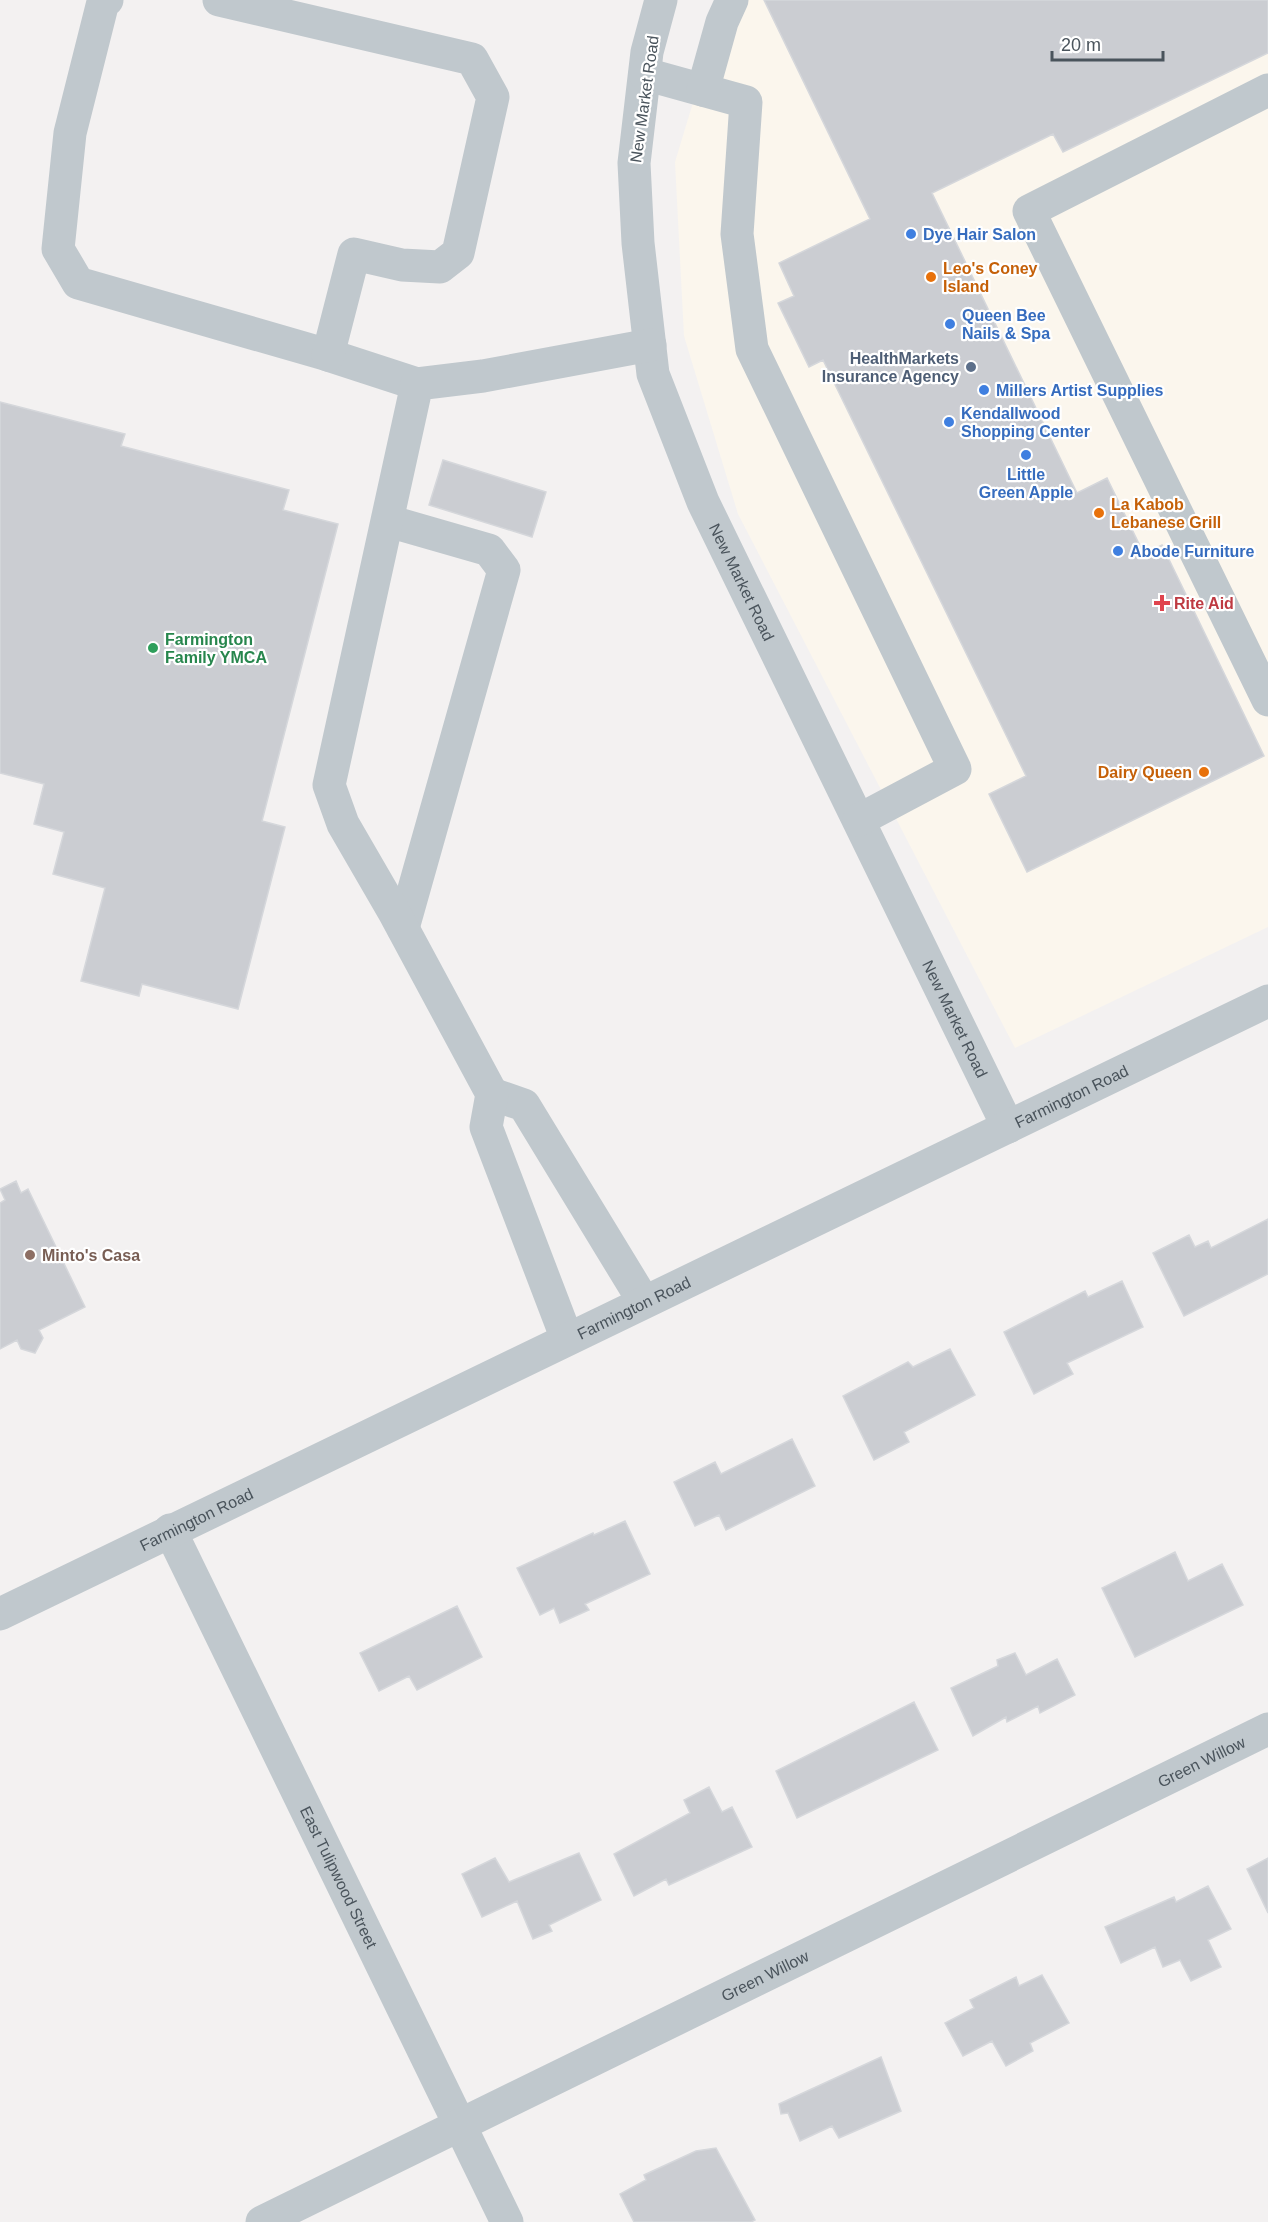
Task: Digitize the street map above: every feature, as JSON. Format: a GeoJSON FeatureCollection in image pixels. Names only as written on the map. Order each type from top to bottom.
{"type":"FeatureCollection","features":[{"type":"Feature","properties":{"kind":"street"},"geometry":{"type":"LineString","coordinates":[[107,0],[103,2],[70,134],[58,249],[78,283],[328,355],[417,384],[483,376],[650,345]]}},
{"type":"Feature","properties":{"kind":"street"},"geometry":{"type":"LineString","coordinates":[[219,0],[472,59],[493,97],[458,253],[440,267],[402,265],[354,254],[328,355]]}},
{"type":"Feature","properties":{"kind":"street","name":"New Market Road"},"geometry":{"type":"LineString","coordinates":[[661,0],[647,52],[634,163],[638,243],[653,374],[703,502],[1008,1127]]}},
{"type":"Feature","properties":{"kind":"street"},"geometry":{"type":"LineString","coordinates":[[703,90],[722,22],[732,0]]}},
{"type":"Feature","properties":{"kind":"street"},"geometry":{"type":"LineString","coordinates":[[645,74],[746,102],[737,234],[752,349],[955,770],[859,820]]}},
{"type":"Feature","properties":{"kind":"street"},"geometry":{"type":"LineString","coordinates":[[1268,90],[1029,211],[1268,700]]}},
{"type":"Feature","properties":{"kind":"street"},"geometry":{"type":"LineString","coordinates":[[417,384],[329,785],[343,824],[403,928],[492,1094],[486,1127],[567,1339]]}},
{"type":"Feature","properties":{"kind":"street"},"geometry":{"type":"LineString","coordinates":[[388,521],[489,550],[504,570],[403,928]]}},
{"type":"Feature","properties":{"kind":"street","name":"Farmington Road"},"geometry":{"type":"LineString","coordinates":[[0,1614],[1268,1001]]}},
{"type":"Feature","properties":{"kind":"street"},"geometry":{"type":"LineString","coordinates":[[492,1094],[524,1105],[644,1302]]}},
{"type":"Feature","properties":{"kind":"street","name":"East Tulipwood Street"},"geometry":{"type":"LineString","coordinates":[[170,1530],[507,2222]]}},
{"type":"Feature","properties":{"kind":"street","name":"Green Willow"},"geometry":{"type":"LineString","coordinates":[[262,2222],[1268,1729]]}},
{"type":"Feature","properties":{"kind":"shaded area"},"geometry":{"type":"Polygon","coordinates":[[[724,0],[1268,0],[1268,927],[1015,1048],[738,514],[684,336],[675,162],[724,0]]]}},
{"type":"Feature","properties":{"kind":"building","name":"Kendallwood Shopping Center"},"geometry":{"type":"Polygon","coordinates":[[[764,0],[1268,0],[1268,53],[1063,152],[1053,134],[932,193],[1077,493],[1107,478],[1144,554],[1162,545],[1264,756],[1027,872],[989,794],[1026,776],[823,360],[809,367],[778,303],[794,296],[779,263],[870,219],[764,0]]]}},
{"type":"Feature","properties":{"kind":"building","name":"Farmington Family YMCA"},"geometry":{"type":"Polygon","coordinates":[[[0,402],[125,434],[121,446],[289,490],[283,510],[338,524],[262,821],[285,827],[238,1009],[142,984],[139,996],[81,981],[105,888],[53,874],[64,832],[34,824],[44,784],[0,773],[0,402]]]}},
{"type":"Feature","properties":{"kind":"building"},"geometry":{"type":"Polygon","coordinates":[[[443,460],[546,492],[532,537],[429,505],[443,460]]]}},
{"type":"Feature","properties":{"kind":"building","name":"Minto's Casa"},"geometry":{"type":"Polygon","coordinates":[[[16,1181],[21,1193],[28,1189],[85,1307],[39,1330],[43,1338],[35,1353],[21,1349],[17,1340],[0,1349],[0,1203],[5,1200],[0,1189],[16,1181]]]}},
{"type":"Feature","properties":{"kind":"building"},"geometry":{"type":"Polygon","coordinates":[[[1268,1219],[1268,1274],[1184,1316],[1153,1253],[1189,1235],[1195,1247],[1208,1241],[1211,1248],[1268,1219]]]}},
{"type":"Feature","properties":{"kind":"building"},"geometry":{"type":"Polygon","coordinates":[[[1122,1281],[1143,1327],[1067,1363],[1073,1374],[1034,1394],[1004,1332],[1085,1291],[1088,1297],[1122,1281]]]}},
{"type":"Feature","properties":{"kind":"building"},"geometry":{"type":"Polygon","coordinates":[[[950,1349],[975,1395],[904,1432],[909,1442],[874,1460],[843,1396],[908,1362],[913,1367],[950,1349]]]}},
{"type":"Feature","properties":{"kind":"building"},"geometry":{"type":"Polygon","coordinates":[[[792,1439],[815,1486],[726,1530],[719,1515],[695,1526],[674,1482],[715,1462],[721,1474],[792,1439]]]}},
{"type":"Feature","properties":{"kind":"building"},"geometry":{"type":"Polygon","coordinates":[[[625,1521],[650,1574],[585,1604],[589,1610],[560,1623],[554,1608],[540,1615],[517,1568],[625,1521]]]}},
{"type":"Feature","properties":{"kind":"building"},"geometry":{"type":"Polygon","coordinates":[[[1175,1552],[1188,1581],[1222,1564],[1243,1605],[1135,1657],[1102,1588],[1175,1552]]]}},
{"type":"Feature","properties":{"kind":"building"},"geometry":{"type":"Polygon","coordinates":[[[457,1606],[482,1657],[417,1690],[409,1676],[379,1691],[360,1653],[457,1606]]]}},
{"type":"Feature","properties":{"kind":"building"},"geometry":{"type":"Polygon","coordinates":[[[1015,1653],[1026,1675],[1057,1659],[1075,1695],[1040,1713],[1038,1706],[1007,1722],[1006,1717],[973,1736],[951,1688],[998,1666],[997,1660],[1015,1653]]]}},
{"type":"Feature","properties":{"kind":"building"},"geometry":{"type":"Polygon","coordinates":[[[914,1702],[938,1750],[797,1818],[776,1771],[914,1702]]]}},
{"type":"Feature","properties":{"kind":"building"},"geometry":{"type":"Polygon","coordinates":[[[709,1787],[722,1812],[732,1807],[752,1847],[669,1885],[666,1879],[634,1896],[614,1854],[690,1813],[684,1800],[709,1787]]]}},
{"type":"Feature","properties":{"kind":"building"},"geometry":{"type":"Polygon","coordinates":[[[579,1853],[601,1900],[549,1925],[552,1931],[533,1939],[517,1901],[482,1917],[462,1874],[495,1858],[509,1882],[579,1853]]]}},
{"type":"Feature","properties":{"kind":"building"},"geometry":{"type":"Polygon","coordinates":[[[1268,1858],[1268,1913],[1247,1869],[1268,1858]]]}},
{"type":"Feature","properties":{"kind":"building"},"geometry":{"type":"Polygon","coordinates":[[[1208,1886],[1231,1929],[1208,1940],[1221,1967],[1191,1981],[1180,1960],[1163,1967],[1155,1947],[1121,1963],[1105,1927],[1174,1897],[1176,1902],[1208,1886]]]}},
{"type":"Feature","properties":{"kind":"building"},"geometry":{"type":"Polygon","coordinates":[[[1042,1975],[1069,2023],[1030,2043],[1033,2051],[1006,2066],[992,2041],[963,2056],[945,2023],[974,2008],[970,2000],[1016,1977],[1019,1986],[1042,1975]]]}},
{"type":"Feature","properties":{"kind":"building"},"geometry":{"type":"Polygon","coordinates":[[[881,2057],[901,2111],[839,2138],[832,2126],[800,2141],[788,2113],[781,2114],[779,2104],[881,2057]]]}},
{"type":"Feature","properties":{"kind":"building"},"geometry":{"type":"Polygon","coordinates":[[[716,2148],[755,2220],[751,2222],[634,2222],[620,2194],[646,2180],[644,2175],[696,2151],[716,2148]]]}},
{"type":"Feature","properties":{"kind":"place","name":"Dye Hair Salon"},"geometry":{"type":"Point","coordinates":[911,234]}},
{"type":"Feature","properties":{"kind":"place","name":"Leo's Coney Island"},"geometry":{"type":"Point","coordinates":[931,277]}},
{"type":"Feature","properties":{"kind":"place","name":"Queen Bee Nails & Spa"},"geometry":{"type":"Point","coordinates":[950,324]}},
{"type":"Feature","properties":{"kind":"place","name":"HealthMarkets Insurance Agency"},"geometry":{"type":"Point","coordinates":[971,367]}},
{"type":"Feature","properties":{"kind":"place","name":"Millers Artist Supplies"},"geometry":{"type":"Point","coordinates":[984,390]}},
{"type":"Feature","properties":{"kind":"place","name":"Kendallwood Shopping Center"},"geometry":{"type":"Point","coordinates":[949,422]}},
{"type":"Feature","properties":{"kind":"place","name":"Little Green Apple"},"geometry":{"type":"Point","coordinates":[1026,455]}},
{"type":"Feature","properties":{"kind":"place","name":"La Kabob Lebanese Grill"},"geometry":{"type":"Point","coordinates":[1099,513]}},
{"type":"Feature","properties":{"kind":"place","name":"Abode Furniture"},"geometry":{"type":"Point","coordinates":[1118,551]}},
{"type":"Feature","properties":{"kind":"place","name":"Rite Aid"},"geometry":{"type":"Point","coordinates":[1162,603]}},
{"type":"Feature","properties":{"kind":"place","name":"Farmington Family YMCA"},"geometry":{"type":"Point","coordinates":[153,648]}},
{"type":"Feature","properties":{"kind":"place","name":"Dairy Queen"},"geometry":{"type":"Point","coordinates":[1204,772]}},
{"type":"Feature","properties":{"kind":"place","name":"Minto's Casa"},"geometry":{"type":"Point","coordinates":[30,1255]}}]}
